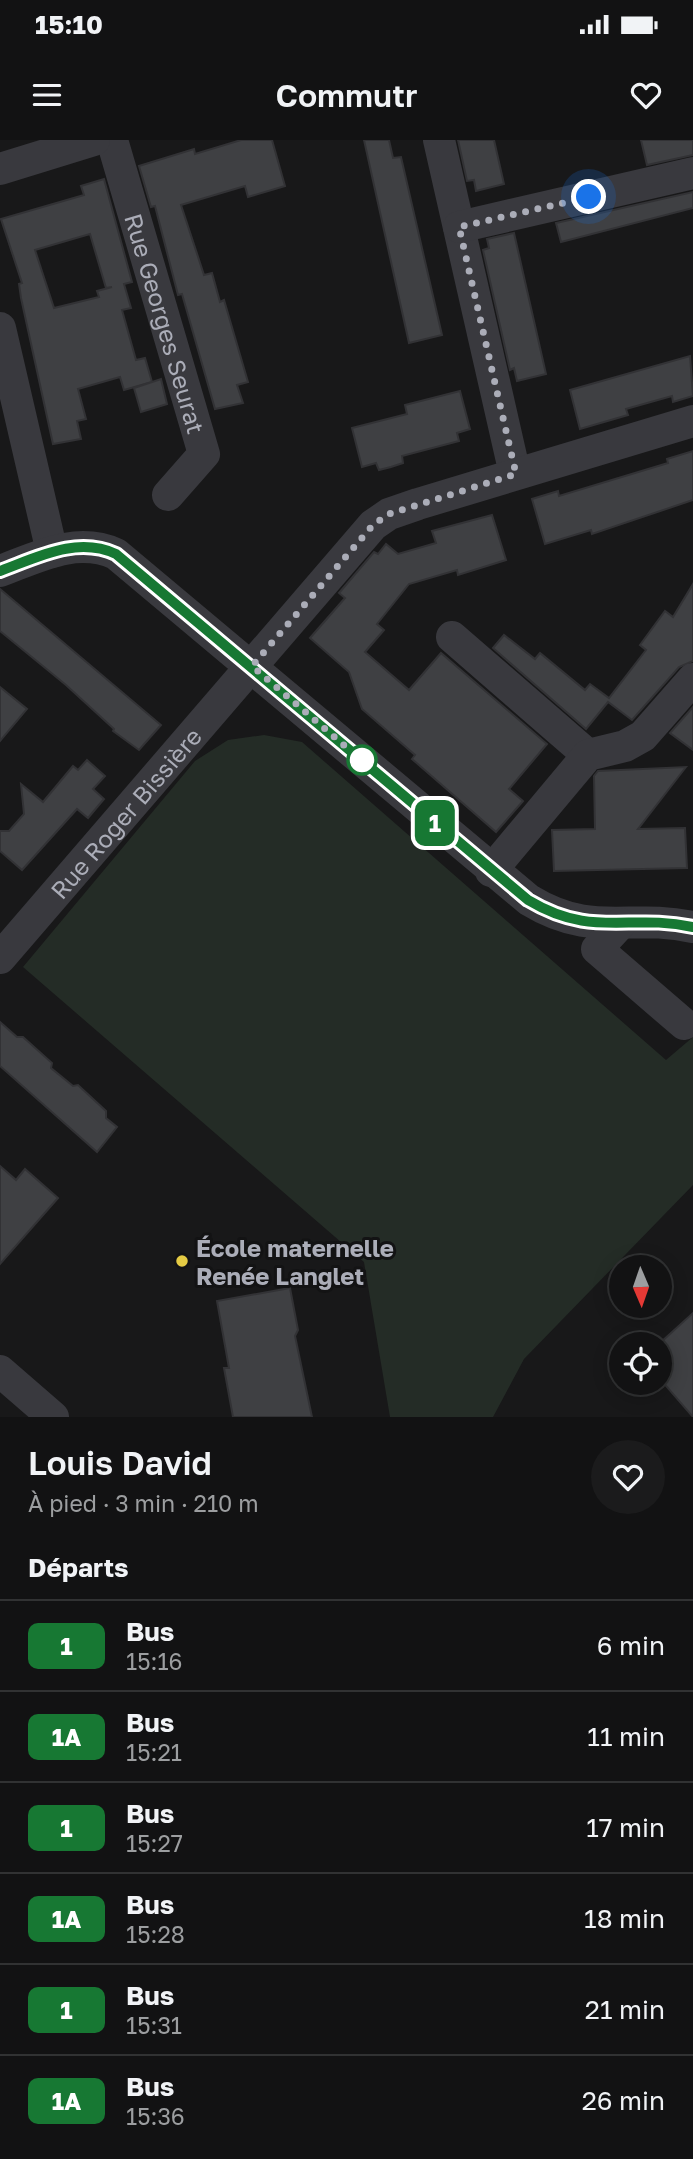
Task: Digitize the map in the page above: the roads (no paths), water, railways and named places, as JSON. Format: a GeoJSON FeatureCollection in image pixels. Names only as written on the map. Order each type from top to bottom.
{"type":"FeatureCollection","features":[{"type":"Feature","properties":{"kind":"street"},"geometry":{"type":"LineString","coordinates":[[0,169],[94,140]]}},
{"type":"Feature","properties":{"kind":"street","name":"Rue Georges Seurat"},"geometry":{"type":"LineString","coordinates":[[112,140],[204,454],[168,495]]}},
{"type":"Feature","properties":{"kind":"street"},"geometry":{"type":"LineString","coordinates":[[439,140],[516,474]]}},
{"type":"Feature","properties":{"kind":"street"},"geometry":{"type":"LineString","coordinates":[[459,227],[693,173]]}},
{"type":"Feature","properties":{"kind":"street"},"geometry":{"type":"LineString","coordinates":[[0,328],[52,552]]}},
{"type":"Feature","properties":{"kind":"street","name":"Rue Roger Bissière"},"geometry":{"type":"LineString","coordinates":[[0,957],[373,525],[389,514],[693,421]]}},
{"type":"Feature","properties":{"kind":"street"},"geometry":{"type":"LineString","coordinates":[[0,570],[52,552],[82,546],[116,554],[528,900],[558,915],[589,923],[670,923],[693,927]]}},
{"type":"Feature","properties":{"kind":"street"},"geometry":{"type":"LineString","coordinates":[[453,637],[588,755]]}},
{"type":"Feature","properties":{"kind":"street"},"geometry":{"type":"LineString","coordinates":[[491,871],[588,755],[625,746],[643,736],[693,679]]}},
{"type":"Feature","properties":{"kind":"street"},"geometry":{"type":"LineString","coordinates":[[620,924],[597,949],[684,1024]]}},
{"type":"Feature","properties":{"kind":"street"},"geometry":{"type":"LineString","coordinates":[[0,1371],[53,1417]]}},
{"type":"Feature","properties":{"kind":"place","name":"École maternelle Renée Langlet"},"geometry":{"type":"Point","coordinates":[182,1261]}}]}
